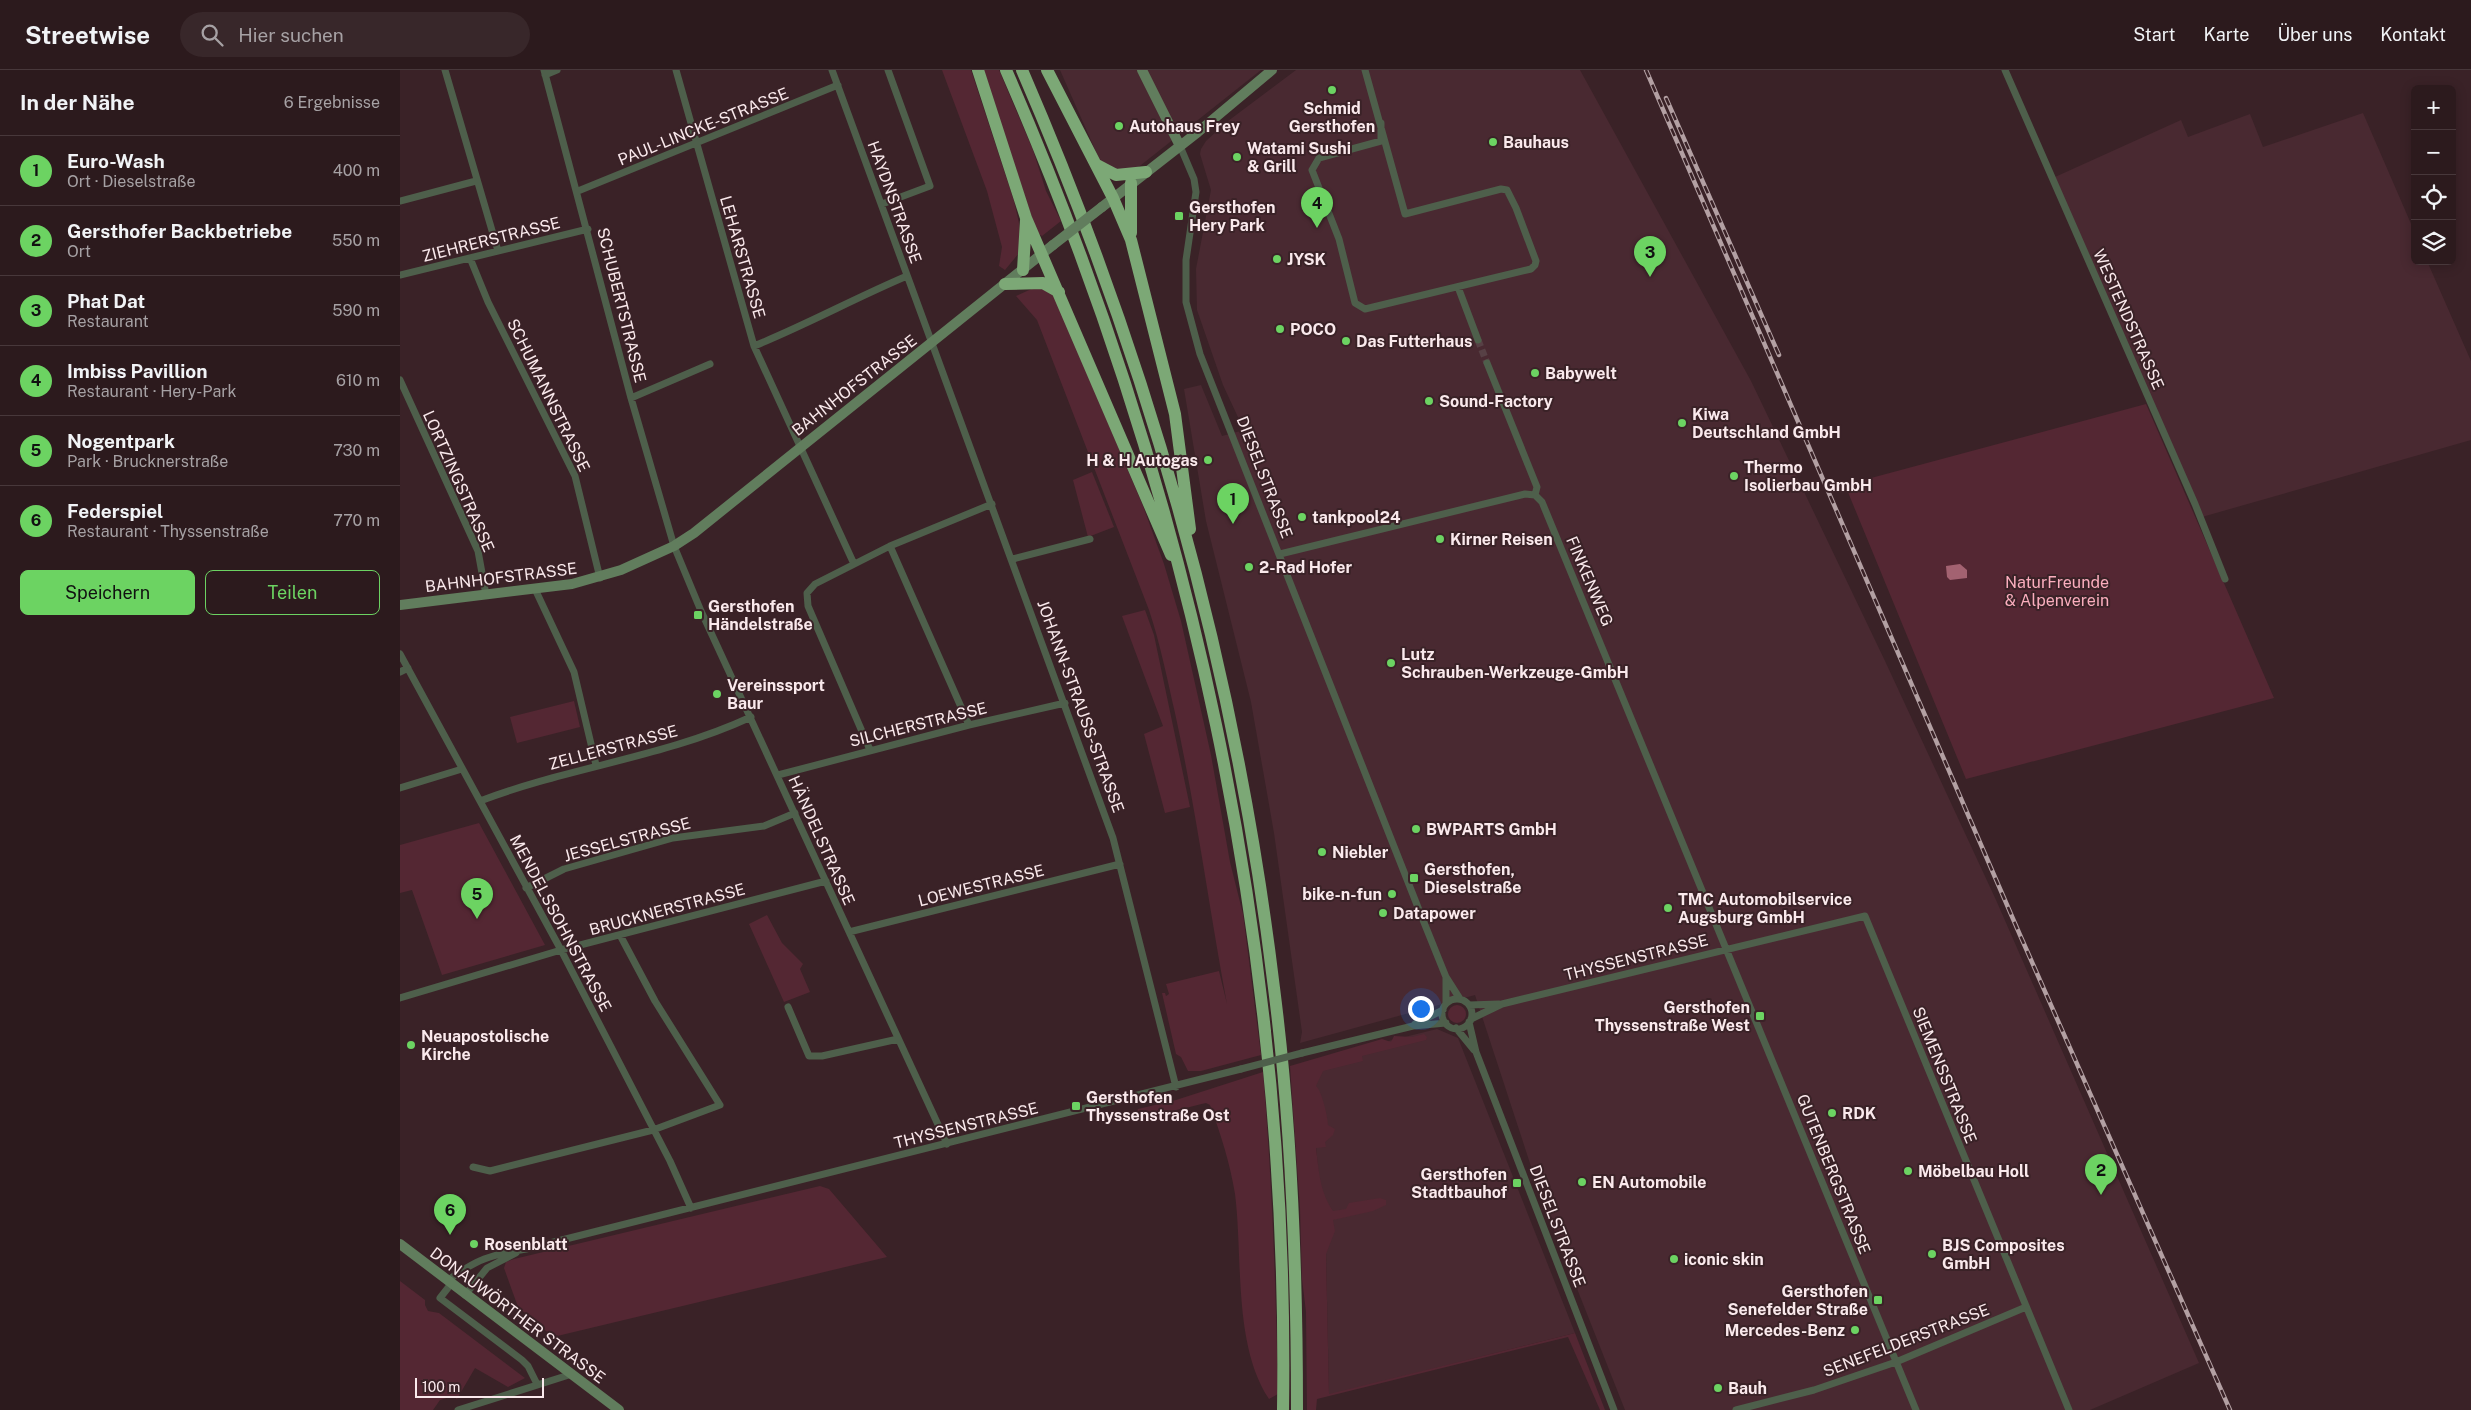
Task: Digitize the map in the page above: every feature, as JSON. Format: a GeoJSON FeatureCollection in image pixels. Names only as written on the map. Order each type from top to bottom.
{"type":"FeatureCollection","features":[{"type":"Feature","properties":{"kind":"highway"},"geometry":{"type":"LineString","coordinates":[[978,70],[1026,218],[1187,594]]}},
{"type":"Feature","properties":{"kind":"highway"},"geometry":{"type":"LineString","coordinates":[[1006,70],[1058,192],[1114,344],[1155,475],[1187,594],[1233,809],[1246,887],[1264,1024],[1279,1216],[1283,1410]]}},
{"type":"Feature","properties":{"kind":"highway"},"geometry":{"type":"LineString","coordinates":[[1022,70],[1064,170],[1115,306],[1152,418],[1193,559],[1246,799],[1274,987],[1294,1222],[1297,1410]]}},
{"type":"Feature","properties":{"kind":"highway"},"geometry":{"type":"LineString","coordinates":[[1047,70],[1113,198],[1131,240],[1180,435],[1193,559]]}},
{"type":"Feature","properties":{"kind":"highway"},"geometry":{"type":"LineString","coordinates":[[1097,166],[1116,175],[1146,172]]}},
{"type":"Feature","properties":{"kind":"highway"},"geometry":{"type":"LineString","coordinates":[[1131,184],[1131,240]]}},
{"type":"Feature","properties":{"kind":"highway"},"geometry":{"type":"LineString","coordinates":[[1023,270],[1026,218]]}},
{"type":"Feature","properties":{"kind":"highway"},"geometry":{"type":"LineString","coordinates":[[1005,284],[1043,283],[1059,292]]}},
{"type":"Feature","properties":{"kind":"main road"},"geometry":{"type":"LineString","coordinates":[[1142,70],[1180,146]]}},
{"type":"Feature","properties":{"kind":"main road","name":"BAHNHOFSTRASSE"},"geometry":{"type":"LineString","coordinates":[[400,605],[535,589],[600,578],[674,546],[694,533],[1053,245],[1180,146],[1272,70]]}},
{"type":"Feature","properties":{"kind":"main road","name":"DONAUWÖRTHER STRASSE"},"geometry":{"type":"LineString","coordinates":[[400,1244],[619,1410]]}},
{"type":"Feature","properties":{"kind":"street"},"geometry":{"type":"LineString","coordinates":[[445,70],[498,251]]}},
{"type":"Feature","properties":{"kind":"street"},"geometry":{"type":"LineString","coordinates":[[545,72],[557,70]]}},
{"type":"Feature","properties":{"kind":"street","name":"LEHARSTRASSE"},"geometry":{"type":"LineString","coordinates":[[676,70],[754,346],[769,383],[801,446],[854,564]]}},
{"type":"Feature","properties":{"kind":"street","name":"HAYDNSTRASSE"},"geometry":{"type":"LineString","coordinates":[[832,70],[931,343]]}},
{"type":"Feature","properties":{"kind":"street"},"geometry":{"type":"LineString","coordinates":[[882,204],[930,186],[888,70]]}},
{"type":"Feature","properties":{"kind":"street"},"geometry":{"type":"LineString","coordinates":[[1364,70],[1381,123],[1405,214],[1501,189],[1506,190],[1511,195],[1536,261],[1535,265],[1531,269],[1365,309],[1355,303],[1339,239],[1313,174],[1313,166],[1319,158],[1380,141],[1381,123]]}},
{"type":"Feature","properties":{"kind":"street","name":"WESTENDSTRASSE"},"geometry":{"type":"LineString","coordinates":[[2005,70],[2195,504],[2225,579]]}},
{"type":"Feature","properties":{"kind":"street","name":"SCHUBERTSTRASSE"},"geometry":{"type":"LineString","coordinates":[[545,72],[578,191],[631,398],[674,546]]}},
{"type":"Feature","properties":{"kind":"street","name":"PAUL-LINCKE-STRASSE"},"geometry":{"type":"LineString","coordinates":[[578,191],[838,85]]}},
{"type":"Feature","properties":{"kind":"street","name":"DIESELSTRASSE"},"geometry":{"type":"LineString","coordinates":[[1180,146],[1194,179],[1196,192],[1185,280],[1186,302],[1200,354],[1446,977],[1460,999],[1469,1005],[1472,1012],[1470,1021],[1476,1052],[1614,1410]]}},
{"type":"Feature","properties":{"kind":"street"},"geometry":{"type":"LineString","coordinates":[[400,200],[476,181]]}},
{"type":"Feature","properties":{"kind":"street","name":"ZIEHRERSTRASSE"},"geometry":{"type":"LineString","coordinates":[[400,275],[588,229]]}},
{"type":"Feature","properties":{"kind":"street","name":"SCHUMANNSTRASSE"},"geometry":{"type":"LineString","coordinates":[[470,258],[488,302],[575,476],[600,578]]}},
{"type":"Feature","properties":{"kind":"street"},"geometry":{"type":"LineString","coordinates":[[754,346],[808,324],[851,300],[907,276]]}},
{"type":"Feature","properties":{"kind":"street"},"geometry":{"type":"LineString","coordinates":[[1458,287],[1478,340]]}},
{"type":"Feature","properties":{"kind":"street","name":"JOHANN-STRAUSS-STRASSE"},"geometry":{"type":"LineString","coordinates":[[931,343],[1013,559],[1111,831],[1176,1087]]}},
{"type":"Feature","properties":{"kind":"street"},"geometry":{"type":"LineString","coordinates":[[1280,554],[1516,496],[1525,494],[1535,495],[1537,487],[1487,363]]}},
{"type":"Feature","properties":{"kind":"street"},"geometry":{"type":"LineString","coordinates":[[631,398],[710,364]]}},
{"type":"Feature","properties":{"kind":"street","name":"LORTZINGSTRASSE"},"geometry":{"type":"LineString","coordinates":[[400,380],[478,552],[486,595]]}},
{"type":"Feature","properties":{"kind":"street","name":"FINKENWEG"},"geometry":{"type":"LineString","coordinates":[[1535,495],[1542,502],[1726,949]]}},
{"type":"Feature","properties":{"kind":"street"},"geometry":{"type":"LineString","coordinates":[[870,750],[808,606],[807,593],[812,585],[890,546],[992,504]]}},
{"type":"Feature","properties":{"kind":"street"},"geometry":{"type":"LineString","coordinates":[[1013,559],[1090,539]]}},
{"type":"Feature","properties":{"kind":"street","name":"HÄNDELSTRASSE"},"geometry":{"type":"LineString","coordinates":[[674,546],[848,932],[947,1144]]}},
{"type":"Feature","properties":{"kind":"street"},"geometry":{"type":"LineString","coordinates":[[890,546],[969,725]]}},
{"type":"Feature","properties":{"kind":"street"},"geometry":{"type":"LineString","coordinates":[[535,589],[574,672],[596,765]]}},
{"type":"Feature","properties":{"kind":"street","name":"MENDELSSOHNSTRASSE"},"geometry":{"type":"LineString","coordinates":[[400,654],[561,950],[691,1208]]}},
{"type":"Feature","properties":{"kind":"street"},"geometry":{"type":"LineString","coordinates":[[400,672],[408,668]]}},
{"type":"Feature","properties":{"kind":"street","name":"SILCHERSTRASSE"},"geometry":{"type":"LineString","coordinates":[[778,775],[969,725],[1065,703]]}},
{"type":"Feature","properties":{"kind":"street","name":"ZELLERSTRASSE"},"geometry":{"type":"LineString","coordinates":[[480,801],[522,785],[700,738],[751,717]]}},
{"type":"Feature","properties":{"kind":"street"},"geometry":{"type":"LineString","coordinates":[[400,788],[462,769]]}},
{"type":"Feature","properties":{"kind":"street","name":"JESSELSTRASSE"},"geometry":{"type":"LineString","coordinates":[[526,888],[564,868],[673,838],[764,826],[795,813]]}},
{"type":"Feature","properties":{"kind":"street","name":"LOEWESTRASSE"},"geometry":{"type":"LineString","coordinates":[[848,932],[1120,864]]}},
{"type":"Feature","properties":{"kind":"street","name":"BRUCKNERSTRASSE"},"geometry":{"type":"LineString","coordinates":[[400,998],[561,950],[826,881]]}},
{"type":"Feature","properties":{"kind":"street","name":"THYSSENSTRASSE"},"geometry":{"type":"LineString","coordinates":[[1469,1005],[1502,1004],[1865,916]]}},
{"type":"Feature","properties":{"kind":"street","name":"SIEMENSSTRASSE"},"geometry":{"type":"LineString","coordinates":[[1865,916],[2069,1410]]}},
{"type":"Feature","properties":{"kind":"street"},"geometry":{"type":"LineString","coordinates":[[473,1167],[490,1171],[653,1130],[720,1105],[655,1001],[620,935]]}},
{"type":"Feature","properties":{"kind":"street","name":"GUTENBERGSTRASSE"},"geometry":{"type":"LineString","coordinates":[[1726,949],[1916,1410]]}},
{"type":"Feature","properties":{"kind":"street","name":"DIESELSTRASSE"},"geometry":{"type":"LineString","coordinates":[[1446,977],[1442,1017],[1446,1024],[1456,1028],[1476,1052]]}},
{"type":"Feature","properties":{"kind":"street"},"geometry":{"type":"LineString","coordinates":[[1444,1006],[1453,999],[1460,999]]}},
{"type":"Feature","properties":{"kind":"street","name":"THYSSENSTRASSE"},"geometry":{"type":"LineString","coordinates":[[1470,1021],[1502,1004]]}},
{"type":"Feature","properties":{"kind":"street","name":"THYSSENSTRASSE"},"geometry":{"type":"LineString","coordinates":[[1413,1026],[1444,1006]]}},
{"type":"Feature","properties":{"kind":"street"},"geometry":{"type":"LineString","coordinates":[[788,1007],[809,1056],[822,1056],[898,1039]]}},
{"type":"Feature","properties":{"kind":"street"},"geometry":{"type":"LineString","coordinates":[[1456,1028],[1463,1027],[1470,1021]]}},
{"type":"Feature","properties":{"kind":"street","name":"THYSSENSTRASSE"},"geometry":{"type":"LineString","coordinates":[[449,1282],[480,1259],[1176,1087],[1302,1053],[1413,1026],[1446,1024]]}},
{"type":"Feature","properties":{"kind":"street","name":"THYSSENSTRASSE"},"geometry":{"type":"LineString","coordinates":[[465,1294],[487,1268],[526,1249]]}},
{"type":"Feature","properties":{"kind":"street"},"geometry":{"type":"LineString","coordinates":[[449,1282],[440,1298],[518,1356],[528,1366],[537,1384]]}},
{"type":"Feature","properties":{"kind":"street","name":"SENEFELDERSTRASSE"},"geometry":{"type":"LineString","coordinates":[[1736,1410],[1814,1390],[1896,1362],[2026,1307]]}},
{"type":"Feature","properties":{"kind":"street"},"geometry":{"type":"LineString","coordinates":[[458,1410],[572,1374]]}},
{"type":"Feature","properties":{"kind":"shaded area"},"geometry":{"type":"Polygon","coordinates":[[[1060,70],[1261,70],[1136,169],[1115,170],[1101,163],[1060,70]]]}},
{"type":"Feature","properties":{"kind":"shaded area"},"geometry":{"type":"Polygon","coordinates":[[[1296,70],[1580,70],[1751,381],[1885,661],[1996,900],[2199,1363],[2090,1410],[1625,1410],[1542,1200],[1475,995],[1300,1043],[1302,1032],[1274,833],[1251,702],[1206,521],[1184,389],[1201,385],[1222,436],[1244,430],[1223,385],[1197,310],[1196,269],[1211,190],[1200,154],[1206,141],[1228,121],[1296,70]]]}},
{"type":"Feature","properties":{"kind":"shaded area"},"geometry":{"type":"Polygon","coordinates":[[[2363,113],[2411,224],[2411,265],[2429,265],[2471,361],[2471,440],[2202,517],[2055,177],[2181,120],[2188,137],[2250,114],[2263,147],[2363,113]]]}},
{"type":"Feature","properties":{"kind":"shaded area"},"geometry":{"type":"Polygon","coordinates":[[[1960,564],[1967,570],[1967,578],[1950,580],[1947,577],[1946,566],[1960,564]]]}},
{"type":"Feature","properties":{"kind":"shaded area"},"geometry":{"type":"Polygon","coordinates":[[[1437,1029],[1458,1038],[1575,1333],[1329,1395],[1326,1254],[1308,1061],[1437,1029]]]}},
{"type":"Feature","properties":{"kind":"green space"},"geometry":{"type":"Polygon","coordinates":[[[942,70],[971,70],[1014,201],[1021,243],[1019,253],[1005,270],[999,266],[1002,247],[987,191],[942,70]]]}},
{"type":"Feature","properties":{"kind":"green space"},"geometry":{"type":"Polygon","coordinates":[[[983,70],[999,70],[1033,150],[1046,191],[1061,221],[1042,236],[1037,233],[983,70]]]}},
{"type":"Feature","properties":{"kind":"green space"},"geometry":{"type":"Polygon","coordinates":[[[1038,286],[1054,295],[1143,506],[1164,564],[1181,621],[1211,755],[1230,862],[1243,914],[1261,1055],[1201,1071],[1188,1071],[1181,1057],[1176,1054],[1162,993],[1165,993],[1166,996],[1169,994],[1166,984],[1219,971],[1227,1004],[1183,749],[1157,635],[1149,610],[1037,320],[1016,296],[1038,286]]]}},
{"type":"Feature","properties":{"kind":"green space","name":"NaturFreunde & Alpenverein"},"geometry":{"type":"Polygon","coordinates":[[[2146,404],[2274,698],[1966,779],[1845,485],[2146,404]]]}},
{"type":"Feature","properties":{"kind":"green space"},"geometry":{"type":"Polygon","coordinates":[[[1092,472],[1114,527],[1088,537],[1073,480],[1092,472]]]}},
{"type":"Feature","properties":{"kind":"green space"},"geometry":{"type":"Polygon","coordinates":[[[1145,610],[1154,635],[1190,807],[1165,813],[1144,734],[1163,726],[1122,616],[1145,610]]]}},
{"type":"Feature","properties":{"kind":"green space"},"geometry":{"type":"Polygon","coordinates":[[[574,701],[580,727],[517,743],[510,717],[574,701]]]}},
{"type":"Feature","properties":{"kind":"green space"},"geometry":{"type":"Polygon","coordinates":[[[479,823],[545,945],[442,975],[412,890],[400,893],[400,845],[479,823]]]}},
{"type":"Feature","properties":{"kind":"green space"},"geometry":{"type":"Polygon","coordinates":[[[767,915],[782,943],[803,964],[800,969],[810,992],[784,1002],[749,924],[767,915]]]}},
{"type":"Feature","properties":{"kind":"green space"},"geometry":{"type":"Polygon","coordinates":[[[1453,1005],[1461,1005],[1466,1010],[1464,1021],[1453,1023],[1448,1018],[1448,1010],[1453,1005]]]}},
{"type":"Feature","properties":{"kind":"green space"},"geometry":{"type":"Polygon","coordinates":[[[1424,1034],[1427,1037],[1426,1040],[1362,1056],[1363,1061],[1323,1071],[1316,1086],[1326,1111],[1328,1125],[1335,1129],[1333,1135],[1325,1142],[1326,1147],[1316,1148],[1319,1173],[1325,1197],[1333,1211],[1346,1209],[1349,1203],[1380,1198],[1386,1200],[1386,1205],[1373,1211],[1333,1220],[1335,1231],[1326,1254],[1329,1394],[1575,1333],[1605,1410],[1600,1410],[1568,1337],[1317,1399],[1316,1410],[1307,1410],[1306,1312],[1302,1279],[1300,1208],[1290,1066],[1382,1039],[1391,1042],[1394,1036],[1412,1037],[1424,1034]]]}},
{"type":"Feature","properties":{"kind":"green space"},"geometry":{"type":"Polygon","coordinates":[[[1263,1072],[1273,1233],[1278,1394],[1269,1399],[1258,1377],[1250,1353],[1241,1300],[1235,1194],[1225,1149],[1210,1105],[1206,1103],[1154,1113],[1137,1112],[1138,1109],[1176,1100],[1263,1072]]]}},
{"type":"Feature","properties":{"kind":"green space"},"geometry":{"type":"Polygon","coordinates":[[[820,1186],[829,1189],[887,1257],[553,1337],[518,1307],[504,1268],[506,1262],[514,1259],[820,1186]]]}},
{"type":"Feature","properties":{"kind":"green space"},"geometry":{"type":"Polygon","coordinates":[[[400,1281],[425,1300],[428,1311],[439,1313],[525,1378],[508,1387],[475,1368],[457,1399],[453,1396],[440,1400],[433,1410],[400,1410],[400,1281]]]}},
{"type":"Feature","properties":{"kind":"tunnel"},"geometry":{"type":"LineString","coordinates":[[1478,340],[1487,363]]}},
{"type":"Feature","properties":{"kind":"railway"},"geometry":{"type":"LineString","coordinates":[[1646,70],[2020,935],[2230,1410]]}},
{"type":"Feature","properties":{"kind":"railway"},"geometry":{"type":"LineString","coordinates":[[1666,98],[1779,355]]}},
{"type":"Feature","properties":{"kind":"place","name":"Schmid Gersthofen"},"geometry":{"type":"Point","coordinates":[1332,90]}},
{"type":"Feature","properties":{"kind":"place","name":"Autohaus Frey"},"geometry":{"type":"Point","coordinates":[1119,126]}},
{"type":"Feature","properties":{"kind":"place","name":"Bauhaus"},"geometry":{"type":"Point","coordinates":[1493,142]}},
{"type":"Feature","properties":{"kind":"place","name":"Watami Sushi & Grill"},"geometry":{"type":"Point","coordinates":[1237,157]}},
{"type":"Feature","properties":{"kind":"place","name":"Gersthofen Hery Park"},"geometry":{"type":"Point","coordinates":[1179,216]}},
{"type":"Feature","properties":{"kind":"place","name":"Imbiss Pavillion"},"geometry":{"type":"Point","coordinates":[1317,228]}},
{"type":"Feature","properties":{"kind":"place","name":"JYSK"},"geometry":{"type":"Point","coordinates":[1277,259]}},
{"type":"Feature","properties":{"kind":"place","name":"Phat Dat"},"geometry":{"type":"Point","coordinates":[1650,277]}},
{"type":"Feature","properties":{"kind":"place","name":"POCO"},"geometry":{"type":"Point","coordinates":[1280,329]}},
{"type":"Feature","properties":{"kind":"place","name":"Das Futterhaus"},"geometry":{"type":"Point","coordinates":[1346,341]}},
{"type":"Feature","properties":{"kind":"place","name":"Babywelt"},"geometry":{"type":"Point","coordinates":[1535,373]}},
{"type":"Feature","properties":{"kind":"place","name":"Sound-Factory"},"geometry":{"type":"Point","coordinates":[1429,401]}},
{"type":"Feature","properties":{"kind":"place","name":"Kiwa Deutschland GmbH"},"geometry":{"type":"Point","coordinates":[1682,423]}},
{"type":"Feature","properties":{"kind":"place","name":"H & H Autogas"},"geometry":{"type":"Point","coordinates":[1208,460]}},
{"type":"Feature","properties":{"kind":"place","name":"Thermo Isolierbau GmbH"},"geometry":{"type":"Point","coordinates":[1734,476]}},
{"type":"Feature","properties":{"kind":"place","name":"tankpool24"},"geometry":{"type":"Point","coordinates":[1302,517]}},
{"type":"Feature","properties":{"kind":"place","name":"Euro-Wash"},"geometry":{"type":"Point","coordinates":[1233,524]}},
{"type":"Feature","properties":{"kind":"place","name":"Kirner Reisen"},"geometry":{"type":"Point","coordinates":[1440,539]}},
{"type":"Feature","properties":{"kind":"place","name":"2-Rad Hofer"},"geometry":{"type":"Point","coordinates":[1249,567]}},
{"type":"Feature","properties":{"kind":"place","name":"Gersthofen Händelstraße"},"geometry":{"type":"Point","coordinates":[698,615]}},
{"type":"Feature","properties":{"kind":"place","name":"Lutz Schrauben-Werkzeuge-GmbH"},"geometry":{"type":"Point","coordinates":[1391,663]}},
{"type":"Feature","properties":{"kind":"place","name":"Vereinssport Baur"},"geometry":{"type":"Point","coordinates":[717,694]}},
{"type":"Feature","properties":{"kind":"place","name":"BWPARTS GmbH"},"geometry":{"type":"Point","coordinates":[1416,829]}},
{"type":"Feature","properties":{"kind":"place","name":"Niebler"},"geometry":{"type":"Point","coordinates":[1322,852]}},
{"type":"Feature","properties":{"kind":"place","name":"Gersthofen, Dieselstraße"},"geometry":{"type":"Point","coordinates":[1414,878]}},
{"type":"Feature","properties":{"kind":"place","name":"bike-n-fun"},"geometry":{"type":"Point","coordinates":[1392,894]}},
{"type":"Feature","properties":{"kind":"place","name":"TMC Automobilservice Augsburg GmbH"},"geometry":{"type":"Point","coordinates":[1668,908]}},
{"type":"Feature","properties":{"kind":"place","name":"Datapower"},"geometry":{"type":"Point","coordinates":[1383,913]}},
{"type":"Feature","properties":{"kind":"place","name":"Nogentpark"},"geometry":{"type":"Point","coordinates":[477,919]}},
{"type":"Feature","properties":{"kind":"place","name":"Gersthofen Thyssenstraße West"},"geometry":{"type":"Point","coordinates":[1760,1016]}},
{"type":"Feature","properties":{"kind":"place","name":"Neuapostolische Kirche"},"geometry":{"type":"Point","coordinates":[411,1045]}},
{"type":"Feature","properties":{"kind":"place","name":"Gersthofen Thyssenstraße Ost"},"geometry":{"type":"Point","coordinates":[1076,1106]}},
{"type":"Feature","properties":{"kind":"place","name":"RDK"},"geometry":{"type":"Point","coordinates":[1832,1113]}},
{"type":"Feature","properties":{"kind":"place","name":"Möbelbau Holl"},"geometry":{"type":"Point","coordinates":[1908,1171]}},
{"type":"Feature","properties":{"kind":"place","name":"EN Automobile"},"geometry":{"type":"Point","coordinates":[1582,1182]}},
{"type":"Feature","properties":{"kind":"place","name":"Gersthofen Stadtbauhof"},"geometry":{"type":"Point","coordinates":[1517,1183]}},
{"type":"Feature","properties":{"kind":"place","name":"Gersthofer Backbetriebe"},"geometry":{"type":"Point","coordinates":[2101,1195]}},
{"type":"Feature","properties":{"kind":"place","name":"Federspiel"},"geometry":{"type":"Point","coordinates":[450,1235]}},
{"type":"Feature","properties":{"kind":"place","name":"Rosenblatt"},"geometry":{"type":"Point","coordinates":[474,1244]}},
{"type":"Feature","properties":{"kind":"place","name":"BJS Composites GmbH"},"geometry":{"type":"Point","coordinates":[1932,1254]}},
{"type":"Feature","properties":{"kind":"place","name":"iconic skin"},"geometry":{"type":"Point","coordinates":[1674,1259]}},
{"type":"Feature","properties":{"kind":"place","name":"Gersthofen Senefelder Straße"},"geometry":{"type":"Point","coordinates":[1878,1300]}},
{"type":"Feature","properties":{"kind":"place","name":"Mercedes-Benz"},"geometry":{"type":"Point","coordinates":[1855,1330]}},
{"type":"Feature","properties":{"kind":"place","name":"Bauh"},"geometry":{"type":"Point","coordinates":[1718,1388]}}]}
